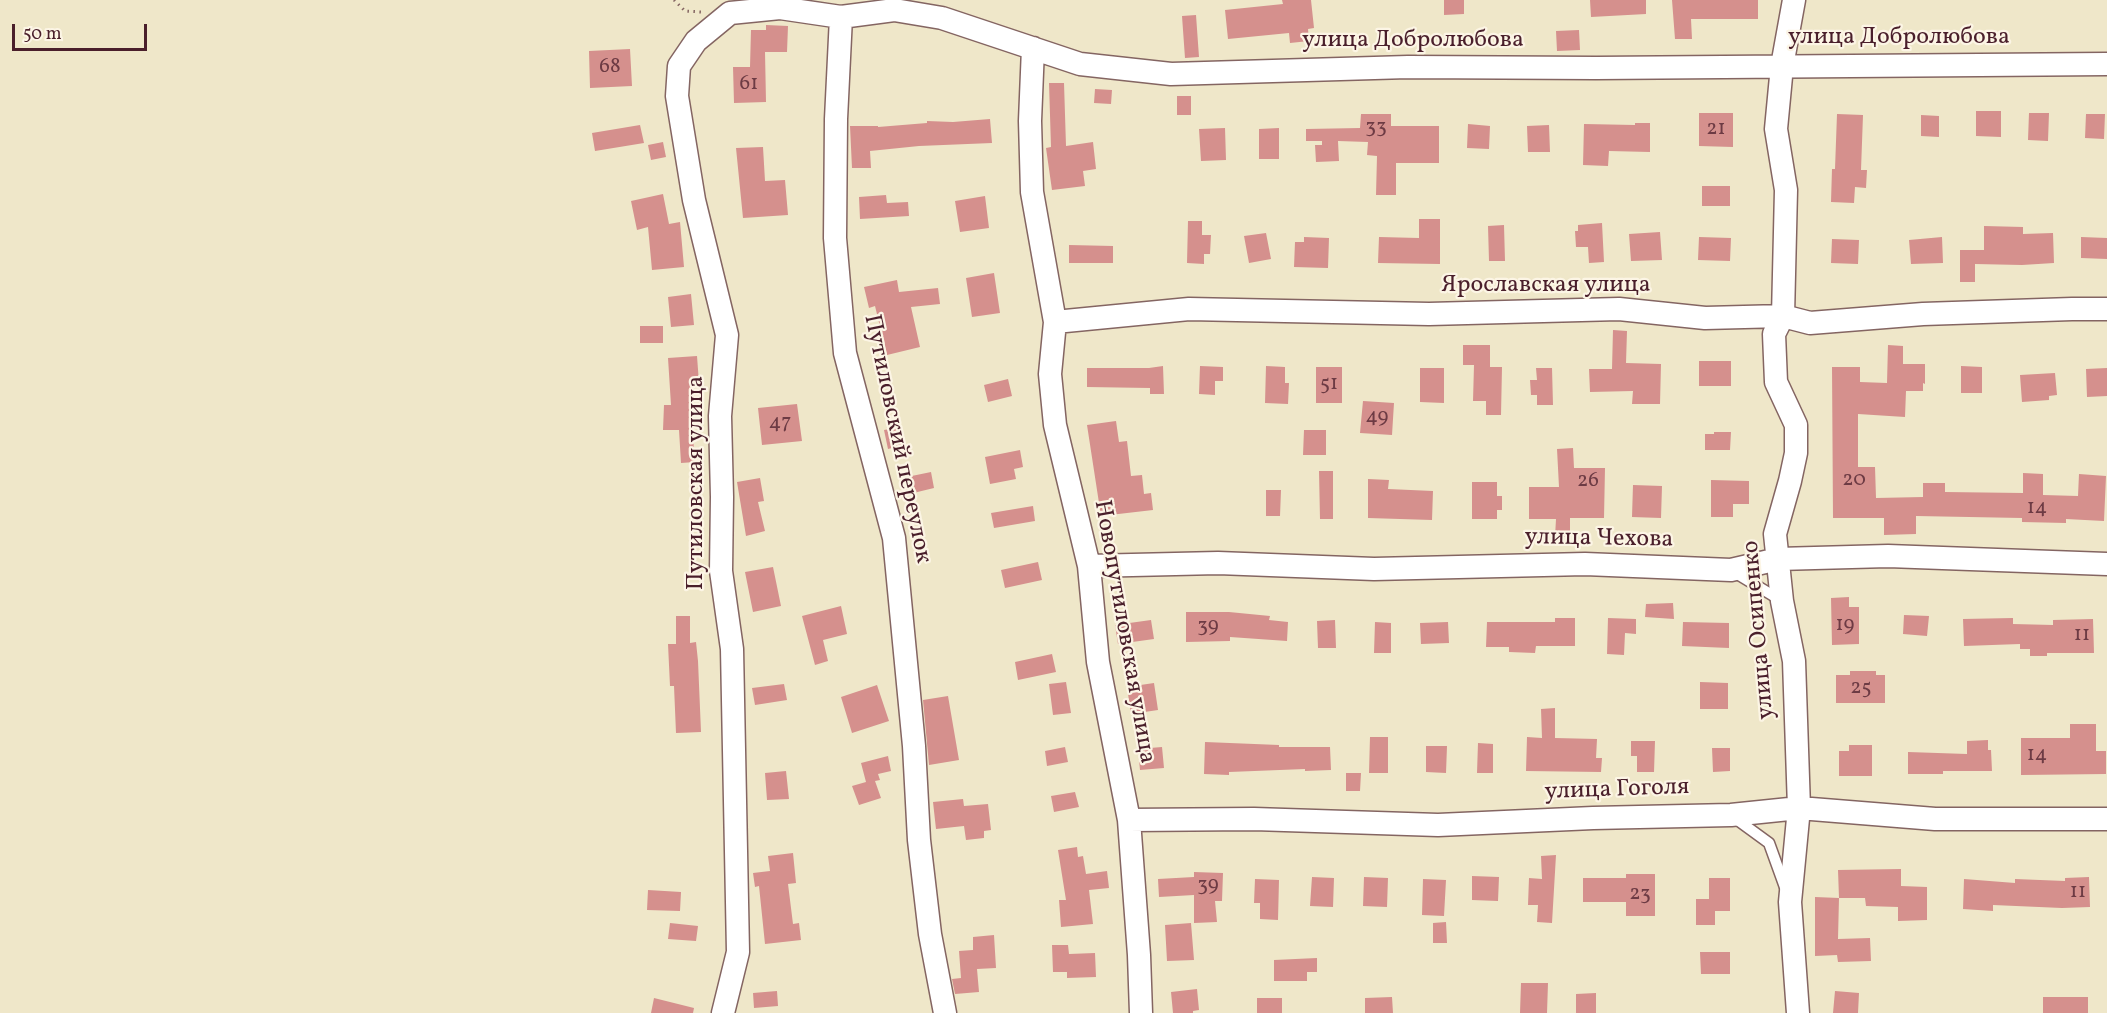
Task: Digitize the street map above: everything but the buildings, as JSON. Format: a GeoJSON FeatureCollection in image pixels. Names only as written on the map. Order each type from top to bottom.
{"type":"FeatureCollection","features":[{"type":"Feature","properties":{"kind":"street","name":"улица Осипенко"},"geometry":{"type":"LineString","coordinates":[[1794,0],[1782,66],[1776,129],[1785,190],[1784,316],[1774,334],[1776,382],[1796,425],[1796,444],[1790,481],[1775,534],[1782,602],[1794,661],[1799,808],[1790,902],[1798,1013]]}},
{"type":"Feature","properties":{"kind":"street","name":"улица Добролюбова"},"geometry":{"type":"LineString","coordinates":[[730,13],[780,8],[841,17],[893,5],[942,18],[1080,63],[1171,74],[1408,67],[1596,68],[2107,64]]}},
{"type":"Feature","properties":{"kind":"street","name":"Путиловская улица"},"geometry":{"type":"LineString","coordinates":[[723,1013],[738,952],[732,649],[721,571],[720,416],[727,335],[694,200],[677,96],[679,66],[696,41],[730,13]]}},
{"type":"Feature","properties":{"kind":"street","name":"Путиловский переулок"},"geometry":{"type":"LineString","coordinates":[[841,17],[836,118],[835,238],[845,353],[894,538],[930,934],[945,1013]]}},
{"type":"Feature","properties":{"kind":"street","name":"Новопутиловская улица"},"geometry":{"type":"LineString","coordinates":[[1033,48],[1030,121],[1032,192],[1055,322],[1050,374],[1055,425],[1089,567],[1098,662],[1129,820],[1141,1013]]}},
{"type":"Feature","properties":{"kind":"street","name":"Ярославская улица"},"geometry":{"type":"LineString","coordinates":[[1055,322],[1189,309],[1429,314],[1619,309],[1705,318],[1784,316],[1810,323],[1923,314],[2107,309]]}},
{"type":"Feature","properties":{"kind":"street","name":"улица Чехова"},"geometry":{"type":"LineString","coordinates":[[1089,567],[1218,563],[1374,569],[1585,564],[1731,570],[1778,559],[1888,556],[2107,564]]}},
{"type":"Feature","properties":{"kind":"street","name":"улица Гоголя"},"geometry":{"type":"LineString","coordinates":[[1129,820],[1254,819],[1438,825],[1731,815],[1799,808],[1935,819],[2107,819]]}},
{"type":"Feature","properties":{"kind":"lane"},"geometry":{"type":"LineString","coordinates":[[1731,570],[1782,602]]}},
{"type":"Feature","properties":{"kind":"lane"},"geometry":{"type":"LineString","coordinates":[[1731,815],[1769,843],[1790,902]]}}]}
